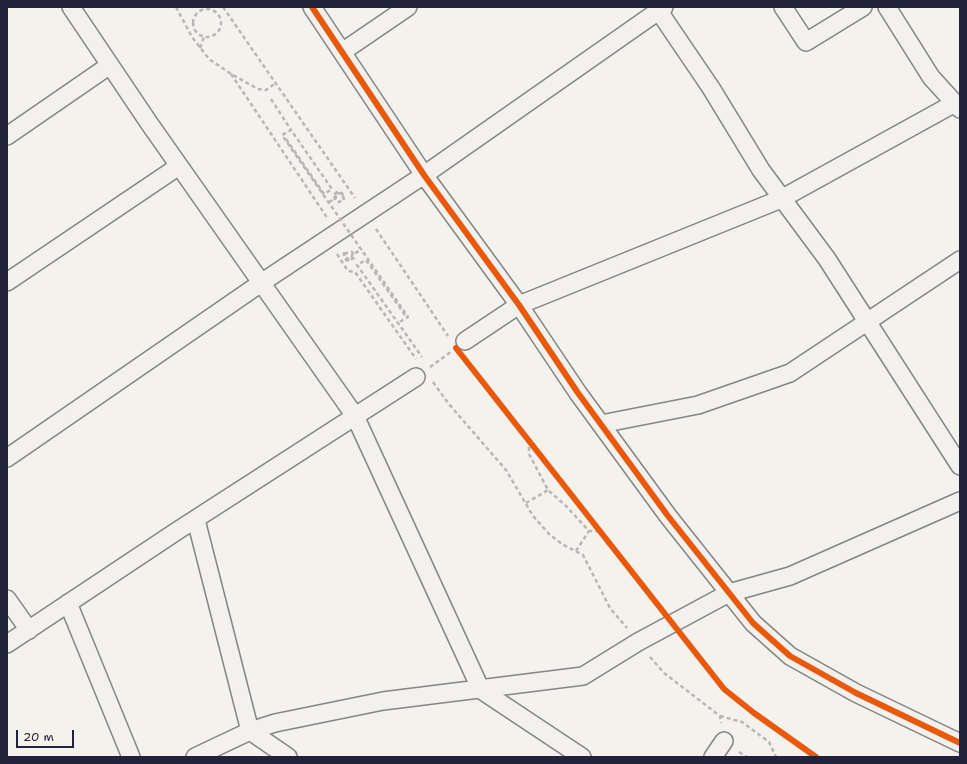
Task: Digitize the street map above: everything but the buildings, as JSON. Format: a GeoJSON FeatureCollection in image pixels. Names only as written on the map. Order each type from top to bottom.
{"type":"FeatureCollection","features":[{"type":"Feature","properties":{"kind":"street"},"geometry":{"type":"LineString","coordinates":[[71,7],[179,166],[355,416],[481,690],[582,757]]}},
{"type":"Feature","properties":{"kind":"street"},"geometry":{"type":"LineString","coordinates":[[312,7],[424,175],[518,305],[601,424],[668,516],[754,623],[790,656],[856,693],[960,743]]}},
{"type":"Feature","properties":{"kind":"street"},"geometry":{"type":"LineString","coordinates":[[342,52],[408,7]]}},
{"type":"Feature","properties":{"kind":"street"},"geometry":{"type":"LineString","coordinates":[[783,7],[806,42],[863,7]]}},
{"type":"Feature","properties":{"kind":"street"},"geometry":{"type":"LineString","coordinates":[[461,347],[518,305],[781,199],[957,106],[931,77],[887,7]]}},
{"type":"Feature","properties":{"kind":"street"},"geometry":{"type":"LineString","coordinates":[[7,458],[261,283],[424,175],[660,8],[761,170],[781,199],[827,259],[960,466]]}},
{"type":"Feature","properties":{"kind":"street"},"geometry":{"type":"LineString","coordinates":[[7,136],[110,65]]}},
{"type":"Feature","properties":{"kind":"street"},"geometry":{"type":"LineString","coordinates":[[7,282],[179,166]]}},
{"type":"Feature","properties":{"kind":"street"},"geometry":{"type":"LineString","coordinates":[[601,424],[698,405],[790,373],[868,323],[960,260]]}},
{"type":"Feature","properties":{"kind":"street"},"geometry":{"type":"LineString","coordinates":[[7,644],[420,374]]}},
{"type":"Feature","properties":{"kind":"street"},"geometry":{"type":"LineString","coordinates":[[195,757],[250,731],[275,723],[382,701],[481,690],[583,676],[638,642],[729,593],[790,576],[960,501]]}},
{"type":"Feature","properties":{"kind":"street"},"geometry":{"type":"LineString","coordinates":[[196,520],[250,731],[288,757]]}},
{"type":"Feature","properties":{"kind":"street"},"geometry":{"type":"LineString","coordinates":[[7,599],[29,630]]}},
{"type":"Feature","properties":{"kind":"street"},"geometry":{"type":"LineString","coordinates":[[68,603],[131,757]]}},
{"type":"Feature","properties":{"kind":"street"},"geometry":{"type":"LineString","coordinates":[[713,757],[724,741]]}},
{"type":"Feature","properties":{"kind":"path"},"geometry":{"type":"LineString","coordinates":[[176,7],[181,20],[209,59],[231,74],[258,89],[266,90],[276,83]]}},
{"type":"Feature","properties":{"kind":"path"},"geometry":{"type":"LineString","coordinates":[[223,7],[461,347],[420,374]]}},
{"type":"Feature","properties":{"kind":"path"},"geometry":{"type":"LineString","coordinates":[[211,8],[215,10],[221,18],[221,26],[216,34],[204,37],[195,31],[192,21],[201,10],[211,8]]}},
{"type":"Feature","properties":{"kind":"path"},"geometry":{"type":"LineString","coordinates":[[200,48],[204,37]]}},
{"type":"Feature","properties":{"kind":"path"},"geometry":{"type":"LineString","coordinates":[[231,74],[332,236],[348,271],[355,272],[420,374],[448,403],[506,470],[533,516],[550,534],[583,555],[588,562],[610,608],[664,673],[720,716],[742,722],[769,742],[776,757]]}},
{"type":"Feature","properties":{"kind":"path"},"geometry":{"type":"LineString","coordinates":[[272,99],[291,130],[332,188],[324,194],[286,138]]}},
{"type":"Feature","properties":{"kind":"path"},"geometry":{"type":"LineString","coordinates":[[291,130],[282,135],[408,317],[398,323]]}},
{"type":"Feature","properties":{"kind":"path"},"geometry":{"type":"LineString","coordinates":[[329,202],[336,198],[335,194],[338,193],[342,194],[344,199],[339,202],[336,201],[334,197],[333,195],[337,192],[342,193],[344,200]]}},
{"type":"Feature","properties":{"kind":"path"},"geometry":{"type":"LineString","coordinates":[[344,252],[344,256],[349,261],[354,256],[353,254],[352,252],[349,251],[346,253],[345,256],[350,260],[352,258],[352,255],[357,252],[362,250]]}},
{"type":"Feature","properties":{"kind":"path"},"geometry":{"type":"LineString","coordinates":[[405,315],[366,260],[357,265],[422,357]]}},
{"type":"Feature","properties":{"kind":"path"},"geometry":{"type":"LineString","coordinates":[[524,434],[538,452]]}},
{"type":"Feature","properties":{"kind":"path"},"geometry":{"type":"LineString","coordinates":[[529,440],[529,454],[548,490],[566,506],[589,532]]}},
{"type":"Feature","properties":{"kind":"path"},"geometry":{"type":"LineString","coordinates":[[526,503],[548,490]]}},
{"type":"Feature","properties":{"kind":"path"},"geometry":{"type":"LineString","coordinates":[[595,524],[604,537]]}},
{"type":"Feature","properties":{"kind":"path"},"geometry":{"type":"LineString","coordinates":[[589,532],[600,531]]}},
{"type":"Feature","properties":{"kind":"path"},"geometry":{"type":"LineString","coordinates":[[576,551],[589,532]]}},
{"type":"Feature","properties":{"kind":"path"},"geometry":{"type":"LineString","coordinates":[[720,716],[721,736],[724,741],[747,757]]}},
{"type":"Feature","properties":{"kind":"cycle path"},"geometry":{"type":"LineString","coordinates":[[312,7],[424,175],[519,305],[578,393],[668,516],[753,623],[790,656],[856,693],[960,743]]}},
{"type":"Feature","properties":{"kind":"cycle path"},"geometry":{"type":"LineString","coordinates":[[456,348],[724,689],[754,713],[816,757]]}}]}
